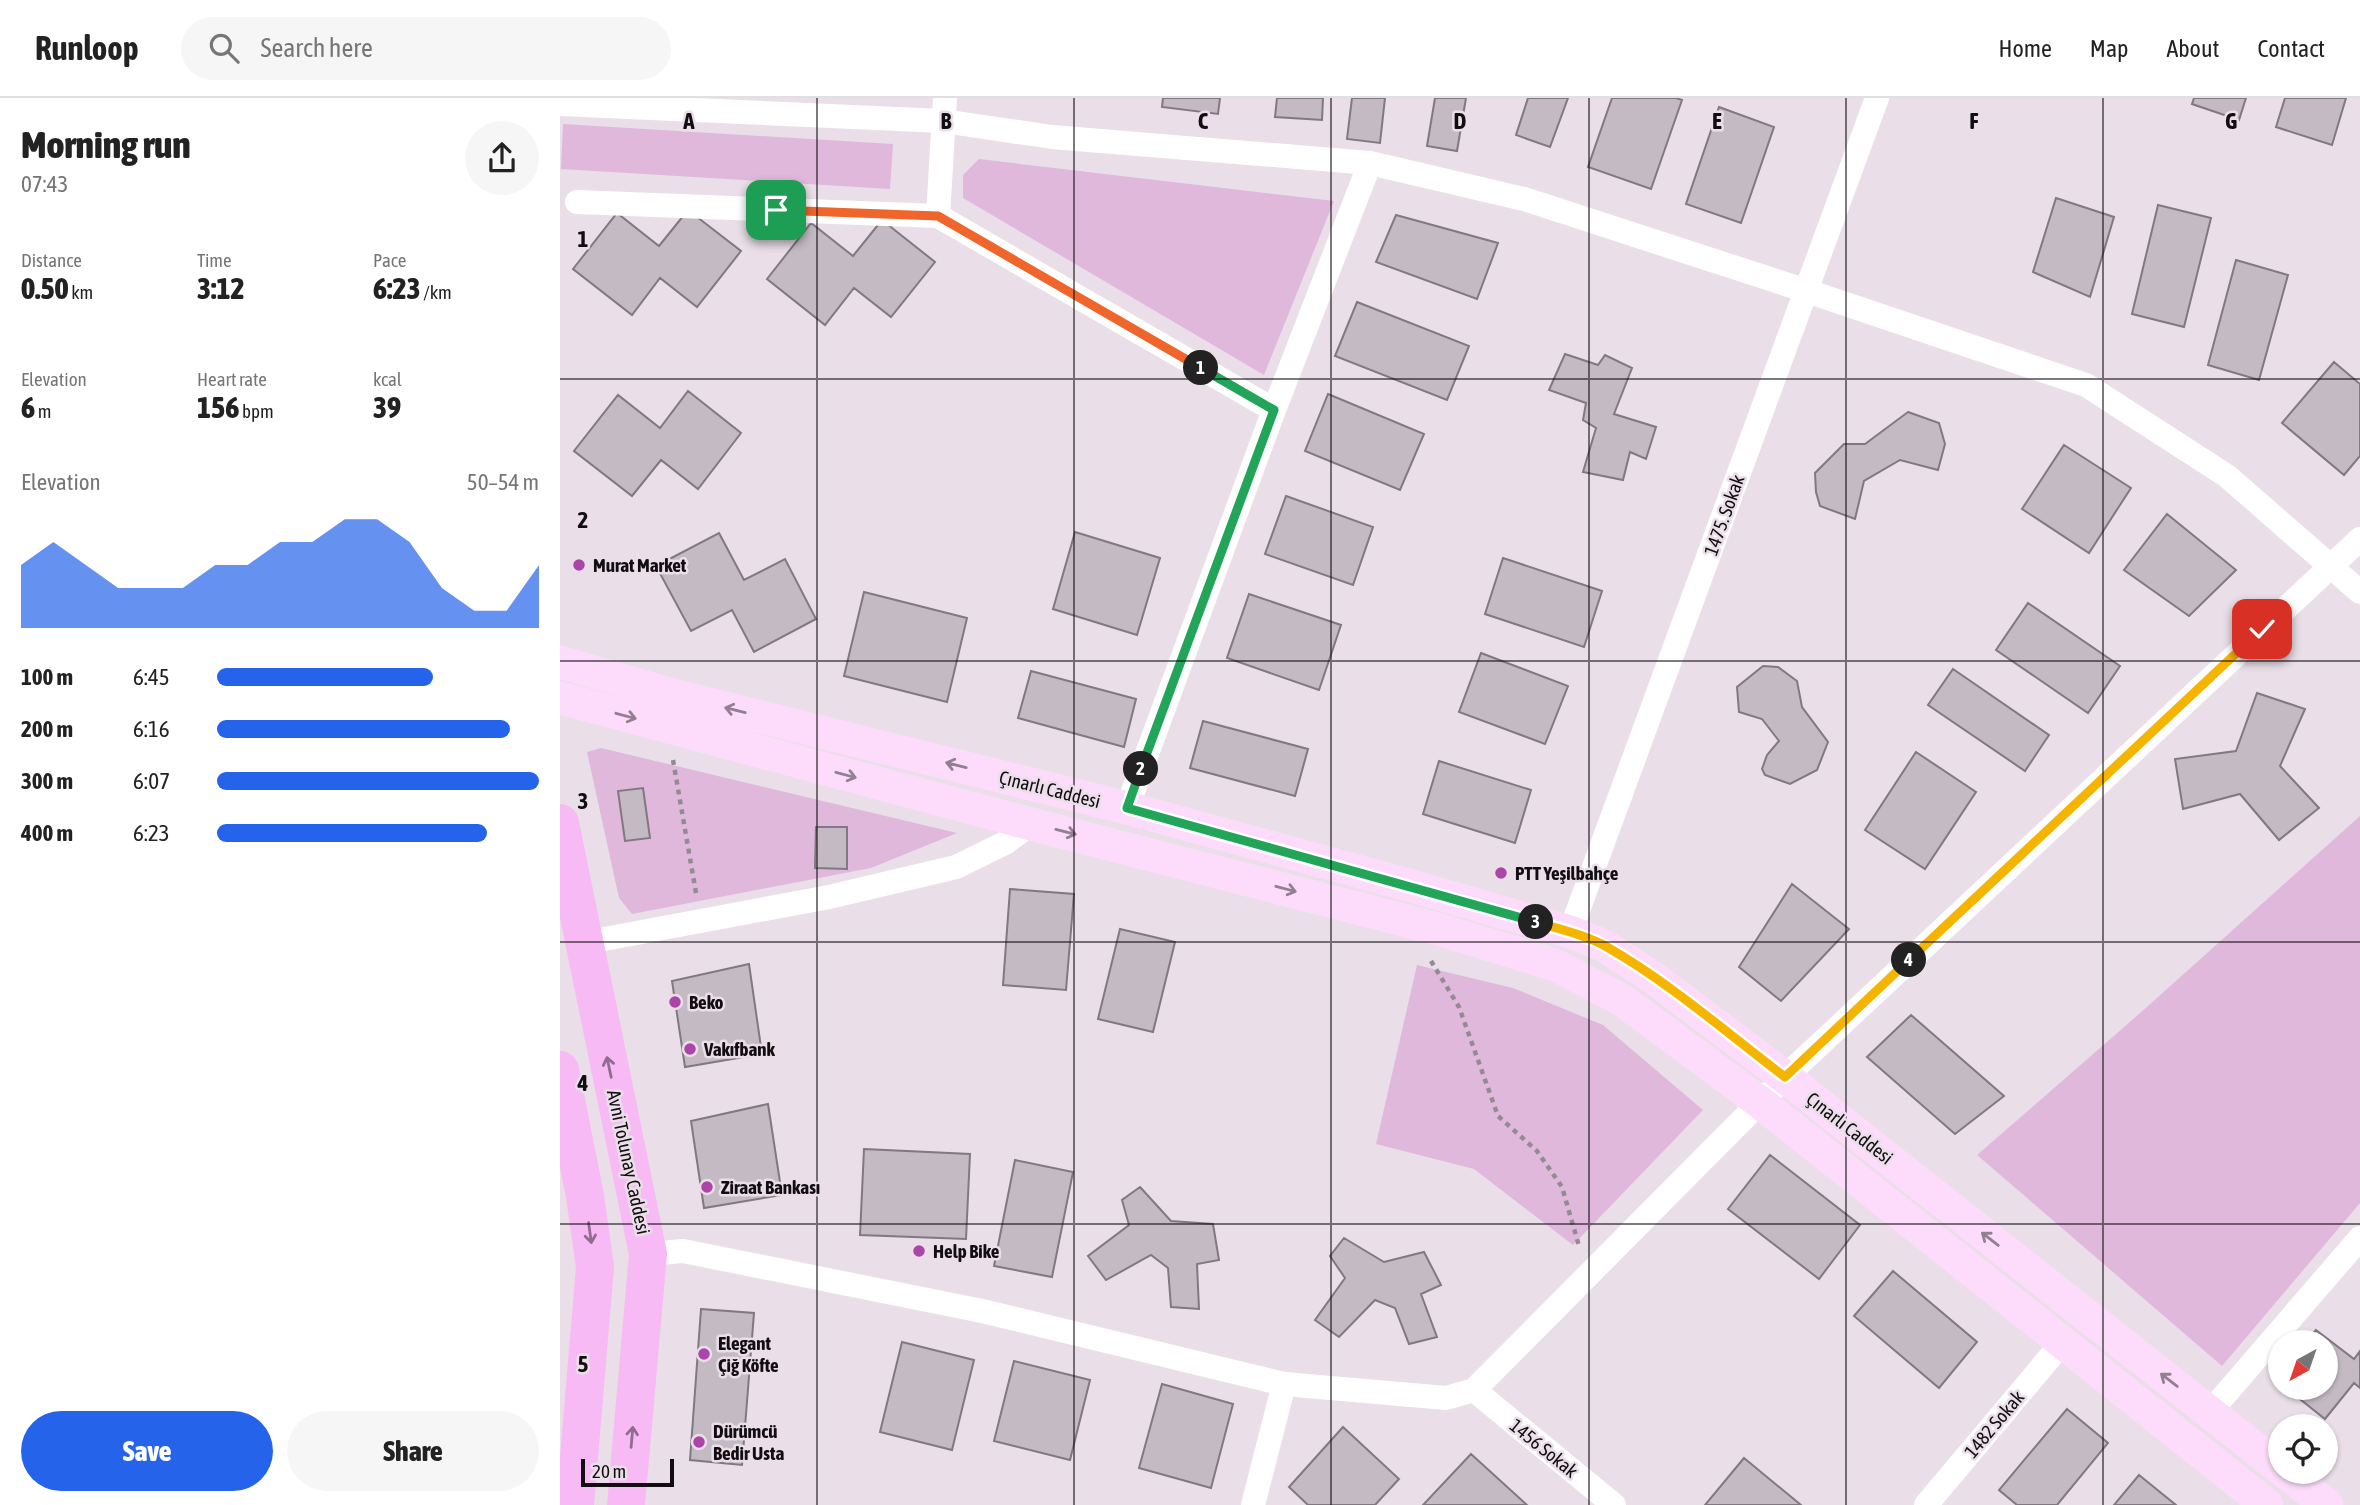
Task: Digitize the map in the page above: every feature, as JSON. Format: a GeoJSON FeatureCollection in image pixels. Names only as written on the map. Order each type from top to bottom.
{"type":"FeatureCollection","features":[{"type":"Feature","properties":{"kind":"main road","name":"Çınarlı Caddesi"},"geometry":{"type":"LineString","coordinates":[[560,662],[673,695],[1127,808],[1412,886],[1570,932],[1605,946],[1655,979],[1785,1077],[2268,1458]]}},
{"type":"Feature","properties":{"kind":"main road","name":"Çınarlı Caddesi"},"geometry":{"type":"LineString","coordinates":[[560,698],[1438,929],[1555,965],[1622,1000],[1761,1103],[2267,1505]]}},
{"type":"Feature","properties":{"kind":"main road","name":"Avni Tolunay Caddesi"},"geometry":{"type":"LineString","coordinates":[[560,823],[648,1254],[626,1505]]}},
{"type":"Feature","properties":{"kind":"main road"},"geometry":{"type":"LineString","coordinates":[[560,1070],[585,1196],[595,1267],[575,1505]]}},
{"type":"Feature","properties":{"kind":"main road"},"geometry":{"type":"LineString","coordinates":[[2301,1484],[2328,1505]]}},
{"type":"Feature","properties":{"kind":"street","name":"1475. Sokak"},"geometry":{"type":"LineString","coordinates":[[1570,932],[1877,98]]}},
{"type":"Feature","properties":{"kind":"street"},"geometry":{"type":"LineString","coordinates":[[560,104],[944,110],[1052,137],[1370,163],[1524,199],[2086,386],[2227,476],[2360,592]]}},
{"type":"Feature","properties":{"kind":"street"},"geometry":{"type":"LineString","coordinates":[[938,216],[944,110]]}},
{"type":"Feature","properties":{"kind":"street"},"geometry":{"type":"LineString","coordinates":[[1127,808],[1274,410],[1370,163]]}},
{"type":"Feature","properties":{"kind":"street"},"geometry":{"type":"LineString","coordinates":[[577,202],[938,216],[1274,410]]}},
{"type":"Feature","properties":{"kind":"street"},"geometry":{"type":"LineString","coordinates":[[648,1254],[683,1251],[968,1308],[1284,1384],[1447,1398],[1474,1390],[1785,1077],[2360,539]]}},
{"type":"Feature","properties":{"kind":"street"},"geometry":{"type":"LineString","coordinates":[[583,943],[829,897],[956,867],[1005,844],[1031,824]]}},
{"type":"Feature","properties":{"kind":"street"},"geometry":{"type":"LineString","coordinates":[[560,1165],[585,1196]]}},
{"type":"Feature","properties":{"kind":"street"},"geometry":{"type":"LineString","coordinates":[[2210,1412],[2360,1238]]}},
{"type":"Feature","properties":{"kind":"street","name":"1482 Sokak"},"geometry":{"type":"LineString","coordinates":[[1926,1505],[2062,1343]]}},
{"type":"Feature","properties":{"kind":"street"},"geometry":{"type":"LineString","coordinates":[[1253,1505],[1284,1384]]}},
{"type":"Feature","properties":{"kind":"street","name":"1456 Sokak"},"geometry":{"type":"LineString","coordinates":[[1474,1390],[1614,1505]]}},
{"type":"Feature","properties":{"kind":"path"},"geometry":{"type":"LineString","coordinates":[[672,753],[698,904]]}},
{"type":"Feature","properties":{"kind":"path"},"geometry":{"type":"LineString","coordinates":[[1427,955],[1459,1007],[1497,1116],[1537,1151],[1562,1187],[1579,1247]]}},
{"type":"Feature","properties":{"kind":"shaded area"},"geometry":{"type":"Polygon","coordinates":[[[563,124],[893,144],[890,189],[561,169],[563,124]]]}},
{"type":"Feature","properties":{"kind":"shaded area"},"geometry":{"type":"Polygon","coordinates":[[[979,159],[1334,201],[1264,375],[963,198],[963,175],[979,159]]]}},
{"type":"Feature","properties":{"kind":"shaded area"},"geometry":{"type":"Polygon","coordinates":[[[601,748],[957,833],[871,868],[632,914],[619,898],[587,752],[601,748]]]}},
{"type":"Feature","properties":{"kind":"shaded area"},"geometry":{"type":"Polygon","coordinates":[[[2360,816],[2360,1203],[2222,1366],[1977,1155],[2360,816]]]}},
{"type":"Feature","properties":{"kind":"shaded area"},"geometry":{"type":"Polygon","coordinates":[[[1417,965],[1513,988],[1603,1025],[1703,1110],[1573,1245],[1474,1169],[1376,1144],[1417,965]]]}},
{"type":"Feature","properties":{"kind":"building"},"geometry":{"type":"Polygon","coordinates":[[[1163,98],[1220,98],[1218,114],[1162,107],[1163,98]]]}},
{"type":"Feature","properties":{"kind":"building"},"geometry":{"type":"Polygon","coordinates":[[[1277,98],[1323,98],[1322,120],[1275,117],[1277,98]]]}},
{"type":"Feature","properties":{"kind":"building"},"geometry":{"type":"Polygon","coordinates":[[[1352,98],[1385,98],[1380,143],[1347,139],[1352,98]]]}},
{"type":"Feature","properties":{"kind":"building"},"geometry":{"type":"Polygon","coordinates":[[[1435,98],[1466,98],[1457,151],[1427,146],[1435,98]]]}},
{"type":"Feature","properties":{"kind":"building"},"geometry":{"type":"Polygon","coordinates":[[[1528,98],[1568,98],[1550,147],[1516,135],[1528,98]]]}},
{"type":"Feature","properties":{"kind":"building"},"geometry":{"type":"Polygon","coordinates":[[[1612,98],[1682,100],[1651,189],[1588,167],[1612,98]]]}},
{"type":"Feature","properties":{"kind":"building"},"geometry":{"type":"Polygon","coordinates":[[[2194,98],[2246,98],[2239,120],[2192,104],[2194,98]]]}},
{"type":"Feature","properties":{"kind":"building"},"geometry":{"type":"Polygon","coordinates":[[[2285,98],[2346,98],[2332,145],[2276,127],[2285,98]]]}},
{"type":"Feature","properties":{"kind":"building"},"geometry":{"type":"Polygon","coordinates":[[[1719,107],[1774,127],[1741,223],[1686,204],[1719,107]]]}},
{"type":"Feature","properties":{"kind":"building"},"geometry":{"type":"Polygon","coordinates":[[[2056,198],[2114,217],[2090,297],[2033,272],[2056,198]]]}},
{"type":"Feature","properties":{"kind":"building"},"geometry":{"type":"Polygon","coordinates":[[[2158,205],[2211,218],[2184,327],[2132,314],[2158,205]]]}},
{"type":"Feature","properties":{"kind":"building"},"geometry":{"type":"Polygon","coordinates":[[[688,210],[741,251],[697,307],[660,278],[632,315],[573,269],[617,213],[659,246],[688,210]]]}},
{"type":"Feature","properties":{"kind":"building"},"geometry":{"type":"Polygon","coordinates":[[[1396,215],[1498,243],[1477,299],[1376,262],[1396,215]]]}},
{"type":"Feature","properties":{"kind":"building"},"geometry":{"type":"Polygon","coordinates":[[[882,220],[935,262],[891,317],[854,288],[825,325],[767,279],[811,223],[853,256],[882,220]]]}},
{"type":"Feature","properties":{"kind":"building"},"geometry":{"type":"Polygon","coordinates":[[[2236,260],[2288,275],[2259,380],[2208,365],[2236,260]]]}},
{"type":"Feature","properties":{"kind":"building"},"geometry":{"type":"Polygon","coordinates":[[[1357,302],[1469,346],[1447,400],[1335,356],[1357,302]]]}},
{"type":"Feature","properties":{"kind":"building"},"geometry":{"type":"Polygon","coordinates":[[[1565,354],[1598,365],[1605,355],[1632,368],[1614,414],[1656,427],[1646,459],[1630,452],[1623,480],[1583,472],[1596,428],[1583,420],[1586,403],[1549,390],[1565,354]]]}},
{"type":"Feature","properties":{"kind":"building"},"geometry":{"type":"Polygon","coordinates":[[[2334,362],[2360,384],[2360,456],[2344,475],[2282,423],[2334,362]]]}},
{"type":"Feature","properties":{"kind":"building"},"geometry":{"type":"Polygon","coordinates":[[[688,391],[741,433],[698,489],[661,460],[632,496],[574,451],[618,395],[660,428],[688,391]]]}},
{"type":"Feature","properties":{"kind":"building"},"geometry":{"type":"Polygon","coordinates":[[[1328,394],[1424,434],[1400,490],[1305,451],[1328,394]]]}},
{"type":"Feature","properties":{"kind":"building"},"geometry":{"type":"Polygon","coordinates":[[[1908,412],[1939,423],[1945,444],[1938,470],[1900,460],[1864,481],[1855,519],[1820,506],[1815,473],[1844,444],[1865,444],[1908,412]]]}},
{"type":"Feature","properties":{"kind":"building"},"geometry":{"type":"Polygon","coordinates":[[[2064,445],[2131,488],[2089,553],[2022,509],[2064,445]]]}},
{"type":"Feature","properties":{"kind":"building"},"geometry":{"type":"Polygon","coordinates":[[[1286,496],[1373,527],[1353,585],[1265,554],[1286,496]]]}},
{"type":"Feature","properties":{"kind":"building"},"geometry":{"type":"Polygon","coordinates":[[[2167,514],[2236,570],[2189,616],[2124,570],[2167,514]]]}},
{"type":"Feature","properties":{"kind":"building"},"geometry":{"type":"Polygon","coordinates":[[[1075,532],[1160,558],[1137,635],[1053,609],[1075,532]]]}},
{"type":"Feature","properties":{"kind":"building"},"geometry":{"type":"Polygon","coordinates":[[[719,533],[744,580],[785,559],[816,619],[754,652],[732,610],[691,631],[656,566],[719,533]]]}},
{"type":"Feature","properties":{"kind":"building"},"geometry":{"type":"Polygon","coordinates":[[[1503,558],[1602,591],[1584,647],[1485,614],[1503,558]]]}},
{"type":"Feature","properties":{"kind":"building"},"geometry":{"type":"Polygon","coordinates":[[[864,592],[967,618],[947,702],[844,676],[864,592]]]}},
{"type":"Feature","properties":{"kind":"building"},"geometry":{"type":"Polygon","coordinates":[[[1249,594],[1341,625],[1319,690],[1227,658],[1249,594]]]}},
{"type":"Feature","properties":{"kind":"building"},"geometry":{"type":"Polygon","coordinates":[[[2028,603],[2120,666],[2088,713],[1996,650],[2028,603]]]}},
{"type":"Feature","properties":{"kind":"building"},"geometry":{"type":"Polygon","coordinates":[[[1481,653],[1568,686],[1545,744],[1459,712],[1481,653]]]}},
{"type":"Feature","properties":{"kind":"building"},"geometry":{"type":"Polygon","coordinates":[[[1763,666],[1778,667],[1797,681],[1802,707],[1828,742],[1817,770],[1790,784],[1765,775],[1762,769],[1767,755],[1779,741],[1762,719],[1739,712],[1737,687],[1763,666]]]}},
{"type":"Feature","properties":{"kind":"building"},"geometry":{"type":"Polygon","coordinates":[[[1953,669],[2049,735],[2025,771],[1928,705],[1953,669]]]}},
{"type":"Feature","properties":{"kind":"building"},"geometry":{"type":"Polygon","coordinates":[[[1031,671],[1136,699],[1124,747],[1018,718],[1031,671]]]}},
{"type":"Feature","properties":{"kind":"building"},"geometry":{"type":"Polygon","coordinates":[[[2257,693],[2305,709],[2280,766],[2319,808],[2279,840],[2240,794],[2183,809],[2175,759],[2236,751],[2257,693]]]}},
{"type":"Feature","properties":{"kind":"building"},"geometry":{"type":"Polygon","coordinates":[[[1203,721],[1308,749],[1295,796],[1190,768],[1203,721]]]}},
{"type":"Feature","properties":{"kind":"building"},"geometry":{"type":"Polygon","coordinates":[[[1916,752],[1976,792],[1925,869],[1865,830],[1916,752]]]}},
{"type":"Feature","properties":{"kind":"building"},"geometry":{"type":"Polygon","coordinates":[[[1439,761],[1531,790],[1515,843],[1423,814],[1439,761]]]}},
{"type":"Feature","properties":{"kind":"building"},"geometry":{"type":"Polygon","coordinates":[[[643,788],[650,838],[625,841],[618,791],[643,788]]]}},
{"type":"Feature","properties":{"kind":"building"},"geometry":{"type":"Polygon","coordinates":[[[816,827],[847,827],[847,869],[815,868],[816,827]]]}},
{"type":"Feature","properties":{"kind":"building"},"geometry":{"type":"Polygon","coordinates":[[[1792,884],[1849,929],[1781,1001],[1739,967],[1792,884]]]}},
{"type":"Feature","properties":{"kind":"building"},"geometry":{"type":"Polygon","coordinates":[[[1010,889],[1074,894],[1066,990],[1003,985],[1010,889]]]}},
{"type":"Feature","properties":{"kind":"building"},"geometry":{"type":"Polygon","coordinates":[[[1120,929],[1175,942],[1153,1032],[1098,1019],[1120,929]]]}},
{"type":"Feature","properties":{"kind":"building"},"geometry":{"type":"Polygon","coordinates":[[[749,964],[762,1054],[685,1067],[672,981],[749,964]]]}},
{"type":"Feature","properties":{"kind":"building"},"geometry":{"type":"Polygon","coordinates":[[[1911,1015],[2004,1096],[1955,1134],[1867,1057],[1911,1015]]]}},
{"type":"Feature","properties":{"kind":"building"},"geometry":{"type":"Polygon","coordinates":[[[768,1104],[782,1195],[704,1208],[691,1121],[768,1104]]]}},
{"type":"Feature","properties":{"kind":"building"},"geometry":{"type":"Polygon","coordinates":[[[864,1149],[970,1154],[966,1239],[860,1235],[864,1149]]]}},
{"type":"Feature","properties":{"kind":"building"},"geometry":{"type":"Polygon","coordinates":[[[1770,1155],[1860,1225],[1819,1279],[1728,1209],[1770,1155]]]}},
{"type":"Feature","properties":{"kind":"building"},"geometry":{"type":"Polygon","coordinates":[[[1015,1160],[1073,1172],[1052,1277],[994,1266],[1015,1160]]]}},
{"type":"Feature","properties":{"kind":"building"},"geometry":{"type":"Polygon","coordinates":[[[1140,1187],[1171,1221],[1213,1224],[1219,1260],[1197,1264],[1199,1309],[1171,1307],[1168,1268],[1151,1255],[1106,1280],[1088,1256],[1129,1225],[1122,1200],[1140,1187]]]}},
{"type":"Feature","properties":{"kind":"building"},"geometry":{"type":"Polygon","coordinates":[[[1344,1238],[1384,1262],[1424,1252],[1441,1285],[1421,1294],[1437,1337],[1409,1344],[1395,1308],[1375,1300],[1339,1337],[1315,1320],[1345,1278],[1330,1256],[1344,1238]]]}},
{"type":"Feature","properties":{"kind":"building"},"geometry":{"type":"Polygon","coordinates":[[[1893,1271],[1977,1342],[1939,1388],[1854,1316],[1893,1271]]]}},
{"type":"Feature","properties":{"kind":"building"},"geometry":{"type":"Polygon","coordinates":[[[701,1309],[754,1313],[742,1465],[690,1460],[701,1309]]]}},
{"type":"Feature","properties":{"kind":"building"},"geometry":{"type":"Polygon","coordinates":[[[902,1342],[974,1360],[952,1450],[880,1432],[902,1342]]]}},
{"type":"Feature","properties":{"kind":"building"},"geometry":{"type":"Polygon","coordinates":[[[2338,1347],[2354,1359],[2360,1351],[2360,1388],[2354,1383],[2329,1414],[2319,1414],[2301,1400],[2338,1400],[2338,1347]]]}},
{"type":"Feature","properties":{"kind":"building"},"geometry":{"type":"Polygon","coordinates":[[[1014,1361],[1090,1380],[1070,1460],[994,1441],[1014,1361]]]}},
{"type":"Feature","properties":{"kind":"building"},"geometry":{"type":"Polygon","coordinates":[[[1162,1384],[1233,1404],[1211,1488],[1139,1468],[1162,1384]]]}},
{"type":"Feature","properties":{"kind":"building"},"geometry":{"type":"Polygon","coordinates":[[[2067,1409],[2108,1443],[2057,1505],[2017,1505],[1999,1490],[2067,1409]]]}},
{"type":"Feature","properties":{"kind":"building"},"geometry":{"type":"Polygon","coordinates":[[[1343,1427],[1399,1479],[1375,1505],[1308,1505],[1289,1487],[1343,1427]]]}},
{"type":"Feature","properties":{"kind":"building"},"geometry":{"type":"Polygon","coordinates":[[[1471,1454],[1527,1505],[1423,1505],[1471,1454]]]}},
{"type":"Feature","properties":{"kind":"building"},"geometry":{"type":"Polygon","coordinates":[[[1744,1458],[1801,1505],[1705,1505],[1744,1458]]]}},
{"type":"Feature","properties":{"kind":"building"},"geometry":{"type":"Polygon","coordinates":[[[2139,1475],[2176,1505],[2114,1505],[2139,1475]]]}},
{"type":"Feature","properties":{"kind":"place","name":"Murat Market"},"geometry":{"type":"Point","coordinates":[579,565]}},
{"type":"Feature","properties":{"kind":"place","name":"PTT Yeşilbahçe"},"geometry":{"type":"Point","coordinates":[1501,873]}},
{"type":"Feature","properties":{"kind":"place","name":"Beko"},"geometry":{"type":"Point","coordinates":[675,1002]}},
{"type":"Feature","properties":{"kind":"place","name":"Vakıfbank"},"geometry":{"type":"Point","coordinates":[690,1049]}},
{"type":"Feature","properties":{"kind":"place","name":"Ziraat Bankası"},"geometry":{"type":"Point","coordinates":[707,1187]}},
{"type":"Feature","properties":{"kind":"place","name":"Help Bike"},"geometry":{"type":"Point","coordinates":[919,1251]}},
{"type":"Feature","properties":{"kind":"place","name":"Elegant Çiğ Köfte"},"geometry":{"type":"Point","coordinates":[704,1354]}},
{"type":"Feature","properties":{"kind":"place","name":"Dürümcü Bedir Usta"},"geometry":{"type":"Point","coordinates":[699,1442]}},
{"type":"Feature","properties":{"kind":"route"},"geometry":{"type":"LineString","coordinates":[[776,210],[938,216],[1274,410],[1127,808],[1412,886],[1570,932],[1605,946],[1655,979],[1785,1077],[2262,629]]}}]}
